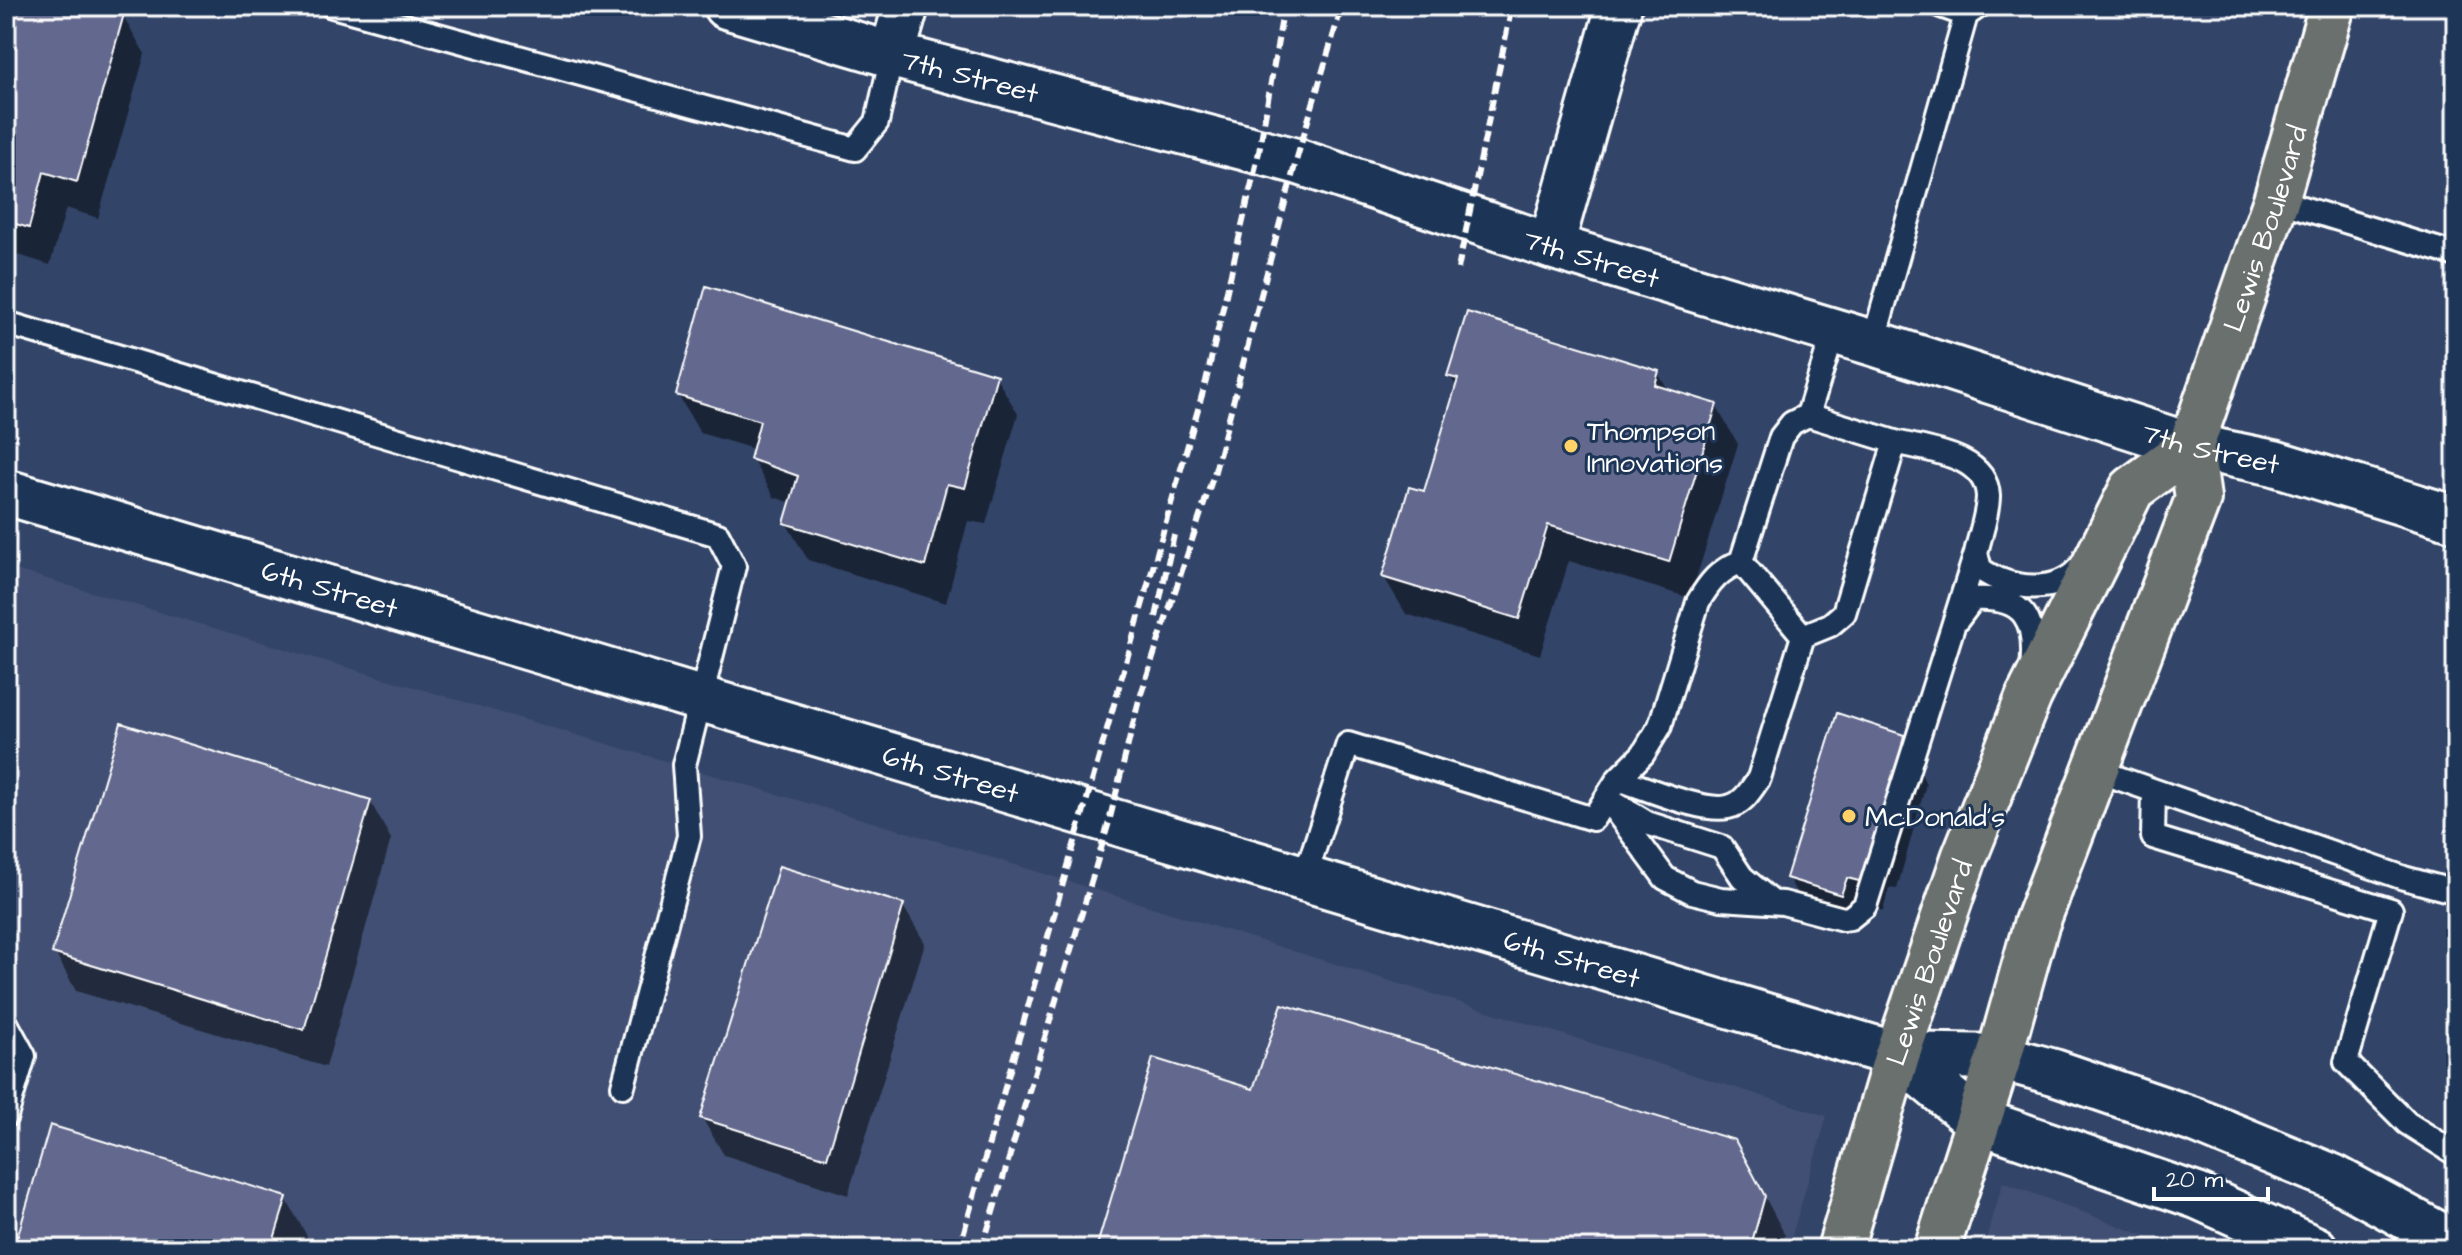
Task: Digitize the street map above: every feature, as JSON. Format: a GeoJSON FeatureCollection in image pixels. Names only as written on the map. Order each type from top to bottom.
{"type":"FeatureCollection","features":[{"type":"Feature","properties":{"kind":"main road","name":"7th Street"},"geometry":{"type":"LineString","coordinates":[[726,6],[892,55],[1296,161],[1551,246],[1853,337],[2191,446],[2274,463],[2456,519]]}},
{"type":"Feature","properties":{"kind":"main road"},"geometry":{"type":"LineString","coordinates":[[892,55],[906,6]]}},
{"type":"Feature","properties":{"kind":"main road"},"geometry":{"type":"LineString","coordinates":[[1551,246],[1619,6]]}},
{"type":"Feature","properties":{"kind":"main road","name":"Lewis Boulevard"},"geometry":{"type":"LineString","coordinates":[[1937,1249],[1976,1120],[1999,1057],[2036,925],[2198,499],[2191,446],[2276,200],[2332,6]]}},
{"type":"Feature","properties":{"kind":"main road","name":"Lewis Boulevard"},"geometry":{"type":"LineString","coordinates":[[1840,1249],[1897,1055],[1964,858],[2029,696],[2132,489],[2191,446]]}},
{"type":"Feature","properties":{"kind":"main road","name":"6th Street"},"geometry":{"type":"LineString","coordinates":[[6,492],[702,702],[1897,1055],[1999,1057],[2197,1121],[2333,1177],[2456,1244]]}},
{"type":"Feature","properties":{"kind":"main road","name":"6th Street"},"geometry":{"type":"LineString","coordinates":[[1897,1055],[1976,1120]]}},
{"type":"Feature","properties":{"kind":"main road"},"geometry":{"type":"LineString","coordinates":[[1976,1120],[2197,1196],[2315,1249]]}},
{"type":"Feature","properties":{"kind":"lane"},"geometry":{"type":"LineString","coordinates":[[332,6],[379,12],[855,149],[877,122],[892,55]]}},
{"type":"Feature","properties":{"kind":"lane"},"geometry":{"type":"LineString","coordinates":[[1741,562],[1781,437],[1792,423],[1808,415],[1853,337],[1973,10],[1941,6]]}},
{"type":"Feature","properties":{"kind":"lane"},"geometry":{"type":"LineString","coordinates":[[2276,200],[2456,255]]}},
{"type":"Feature","properties":{"kind":"lane"},"geometry":{"type":"LineString","coordinates":[[6,323],[718,535],[734,566],[684,765],[689,836],[623,1086]]}},
{"type":"Feature","properties":{"kind":"lane"},"geometry":{"type":"LineString","coordinates":[[1612,789],[1665,878],[1692,892],[1721,899],[1772,902],[1843,919],[1850,918],[1865,906],[1976,553],[1988,495],[1975,467],[1960,459],[1808,415]]}},
{"type":"Feature","properties":{"kind":"lane"},"geometry":{"type":"LineString","coordinates":[[1803,636],[1830,625],[1844,613],[1895,442]]}},
{"type":"Feature","properties":{"kind":"lane"},"geometry":{"type":"LineString","coordinates":[[1976,553],[1980,569],[1988,575],[2036,587],[2054,586],[2078,571],[2115,523]]}},
{"type":"Feature","properties":{"kind":"lane"},"geometry":{"type":"LineString","coordinates":[[1741,562],[1803,636]]}},
{"type":"Feature","properties":{"kind":"lane"},"geometry":{"type":"LineString","coordinates":[[1304,880],[1348,744],[1593,819],[1612,789],[1643,754],[1660,726],[1706,587],[1729,566],[1741,562]]}},
{"type":"Feature","properties":{"kind":"lane"},"geometry":{"type":"LineString","coordinates":[[1952,630],[1973,599],[1993,598],[2024,614],[2033,628],[2029,696]]}},
{"type":"Feature","properties":{"kind":"lane"},"geometry":{"type":"LineString","coordinates":[[1612,789],[1708,807],[1726,808],[1737,803],[1759,778],[1770,751],[1803,636]]}},
{"type":"Feature","properties":{"kind":"lane"},"geometry":{"type":"LineString","coordinates":[[2095,770],[2404,878],[2456,892]]}},
{"type":"Feature","properties":{"kind":"lane"},"geometry":{"type":"LineString","coordinates":[[1612,789],[1647,823],[1722,847],[1742,877],[1772,902]]}},
{"type":"Feature","properties":{"kind":"lane"},"geometry":{"type":"LineString","coordinates":[[2154,791],[2153,837],[2391,910],[2346,1062],[2407,1123],[2456,1154]]}},
{"type":"Feature","properties":{"kind":"lane"},"geometry":{"type":"LineString","coordinates":[[6,1023],[24,1056],[6,1116]]}},
{"type":"Feature","properties":{"kind":"shaded area"},"geometry":{"type":"Polygon","coordinates":[[[6,567],[964,849],[1827,1116],[1788,1249],[6,1249],[6,567]]]}},
{"type":"Feature","properties":{"kind":"shaded area"},"geometry":{"type":"Polygon","coordinates":[[[2003,1182],[2180,1249],[1983,1249],[2003,1182]]]}},
{"type":"Feature","properties":{"kind":"building"},"geometry":{"type":"Polygon","coordinates":[[[6,6],[97,6],[124,14],[77,182],[44,172],[29,228],[6,221],[6,6]]]}},
{"type":"Feature","properties":{"kind":"building"},"geometry":{"type":"Polygon","coordinates":[[[706,286],[997,375],[965,488],[947,484],[925,566],[784,523],[798,476],[750,459],[760,421],[676,395],[706,286]]]}},
{"type":"Feature","properties":{"kind":"building","name":"Thompson Innovations"},"geometry":{"type":"Polygon","coordinates":[[[1467,312],[1659,371],[1655,385],[1717,404],[1669,562],[1548,525],[1519,619],[1382,577],[1409,487],[1424,491],[1458,379],[1447,376],[1467,312]]]}},
{"type":"Feature","properties":{"kind":"building","name":"McDonald's"},"geometry":{"type":"Polygon","coordinates":[[[1837,713],[1904,735],[1901,751],[1910,754],[1867,883],[1847,878],[1841,895],[1786,878],[1837,713]]]}},
{"type":"Feature","properties":{"kind":"building"},"geometry":{"type":"Polygon","coordinates":[[[121,723],[371,800],[304,1030],[52,953],[121,723]]]}},
{"type":"Feature","properties":{"kind":"building"},"geometry":{"type":"Polygon","coordinates":[[[779,866],[904,904],[827,1158],[700,1118],[779,866]]]}},
{"type":"Feature","properties":{"kind":"building"},"geometry":{"type":"Polygon","coordinates":[[[1282,1004],[1735,1140],[1765,1196],[1750,1249],[1096,1249],[1153,1058],[1253,1089],[1282,1004]]]}},
{"type":"Feature","properties":{"kind":"building"},"geometry":{"type":"Polygon","coordinates":[[[50,1125],[287,1197],[271,1249],[14,1249],[50,1125]]]}},
{"type":"Feature","properties":{"kind":"railway"},"geometry":{"type":"LineString","coordinates":[[955,1249],[963,1235],[1206,381],[1259,152],[1284,6]]}},
{"type":"Feature","properties":{"kind":"railway"},"geometry":{"type":"LineString","coordinates":[[982,1249],[1109,822],[1139,700],[1215,471],[1296,161],[1342,6]]}},
{"type":"Feature","properties":{"kind":"railway"},"geometry":{"type":"LineString","coordinates":[[1458,269],[1512,6]]}},
{"type":"Feature","properties":{"kind":"railway"},"geometry":{"type":"LineString","coordinates":[[1156,617],[1174,535]]}},
{"type":"Feature","properties":{"kind":"place","name":"Thompson Innovations"},"geometry":{"type":"Point","coordinates":[1571,446]}},
{"type":"Feature","properties":{"kind":"place","name":"McDonald's"},"geometry":{"type":"Point","coordinates":[1849,816]}}]}
